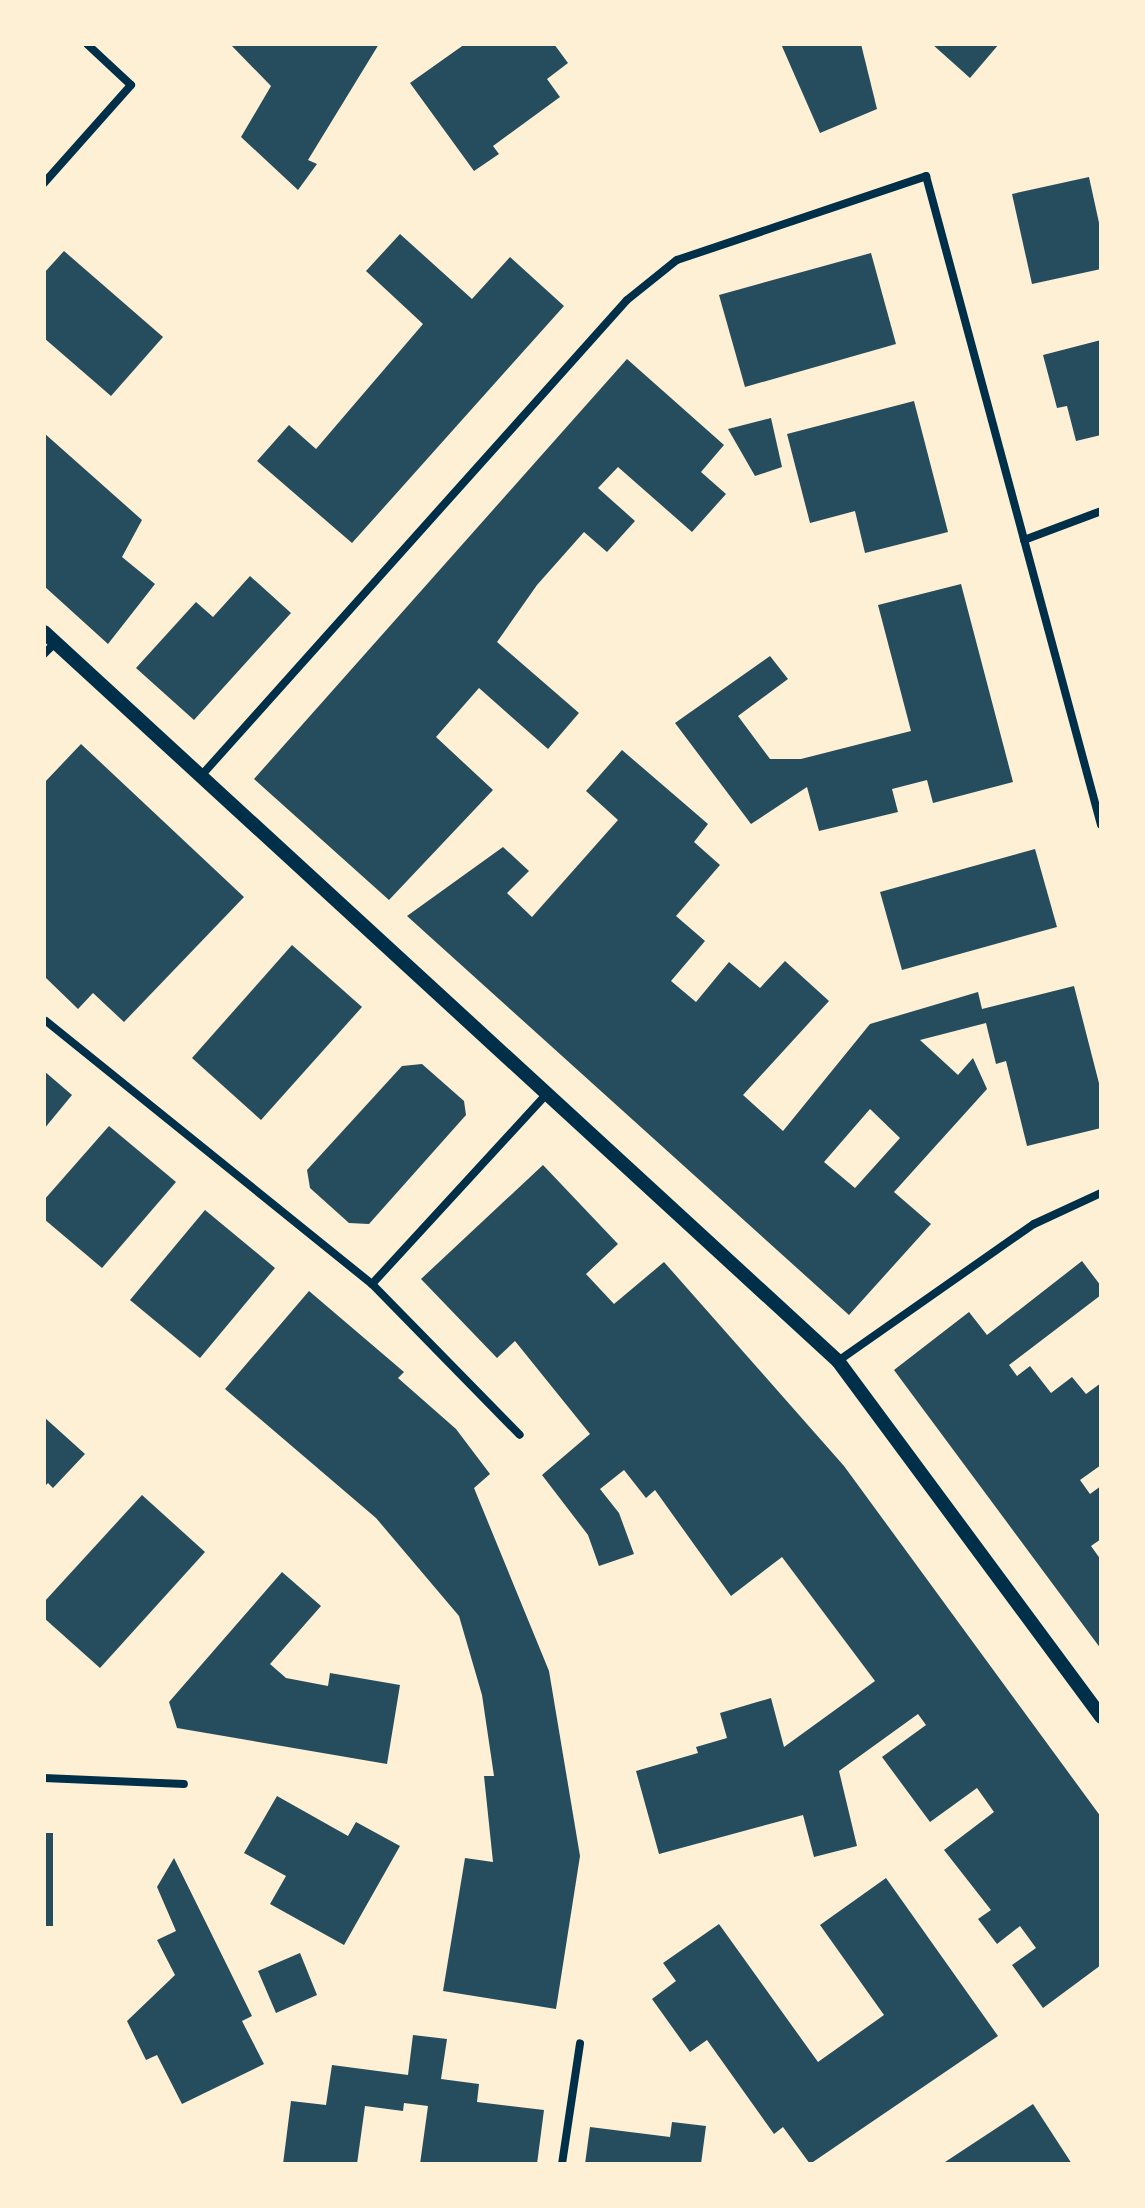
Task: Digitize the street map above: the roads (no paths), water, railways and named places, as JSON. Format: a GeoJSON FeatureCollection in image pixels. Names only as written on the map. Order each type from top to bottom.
{"type":"FeatureCollection","features":[{"type":"Feature","properties":{"kind":"street"},"geometry":{"type":"LineString","coordinates":[[44,183],[131,85],[87,44]]}},
{"type":"Feature","properties":{"kind":"street"},"geometry":{"type":"LineString","coordinates":[[199,778],[627,300],[677,260],[926,176],[1101,825]]}},
{"type":"Feature","properties":{"kind":"street"},"geometry":{"type":"LineString","coordinates":[[1024,540],[1101,511]]}},
{"type":"Feature","properties":{"kind":"street"},"geometry":{"type":"LineString","coordinates":[[44,632],[199,778],[838,1361],[1101,1717]]}},
{"type":"Feature","properties":{"kind":"street"},"geometry":{"type":"LineString","coordinates":[[44,654],[55,643]]}},
{"type":"Feature","properties":{"kind":"street"},"geometry":{"type":"LineString","coordinates":[[46,1021],[372,1284],[520,1435]]}},
{"type":"Feature","properties":{"kind":"street"},"geometry":{"type":"LineString","coordinates":[[372,1284],[546,1095]]}},
{"type":"Feature","properties":{"kind":"street"},"geometry":{"type":"LineString","coordinates":[[838,1361],[1034,1224],[1101,1193]]}},
{"type":"Feature","properties":{"kind":"street"},"geometry":{"type":"LineString","coordinates":[[44,1778],[184,1784]]}},
{"type":"Feature","properties":{"kind":"street"},"geometry":{"type":"LineString","coordinates":[[562,2164],[580,2043]]}}]}
